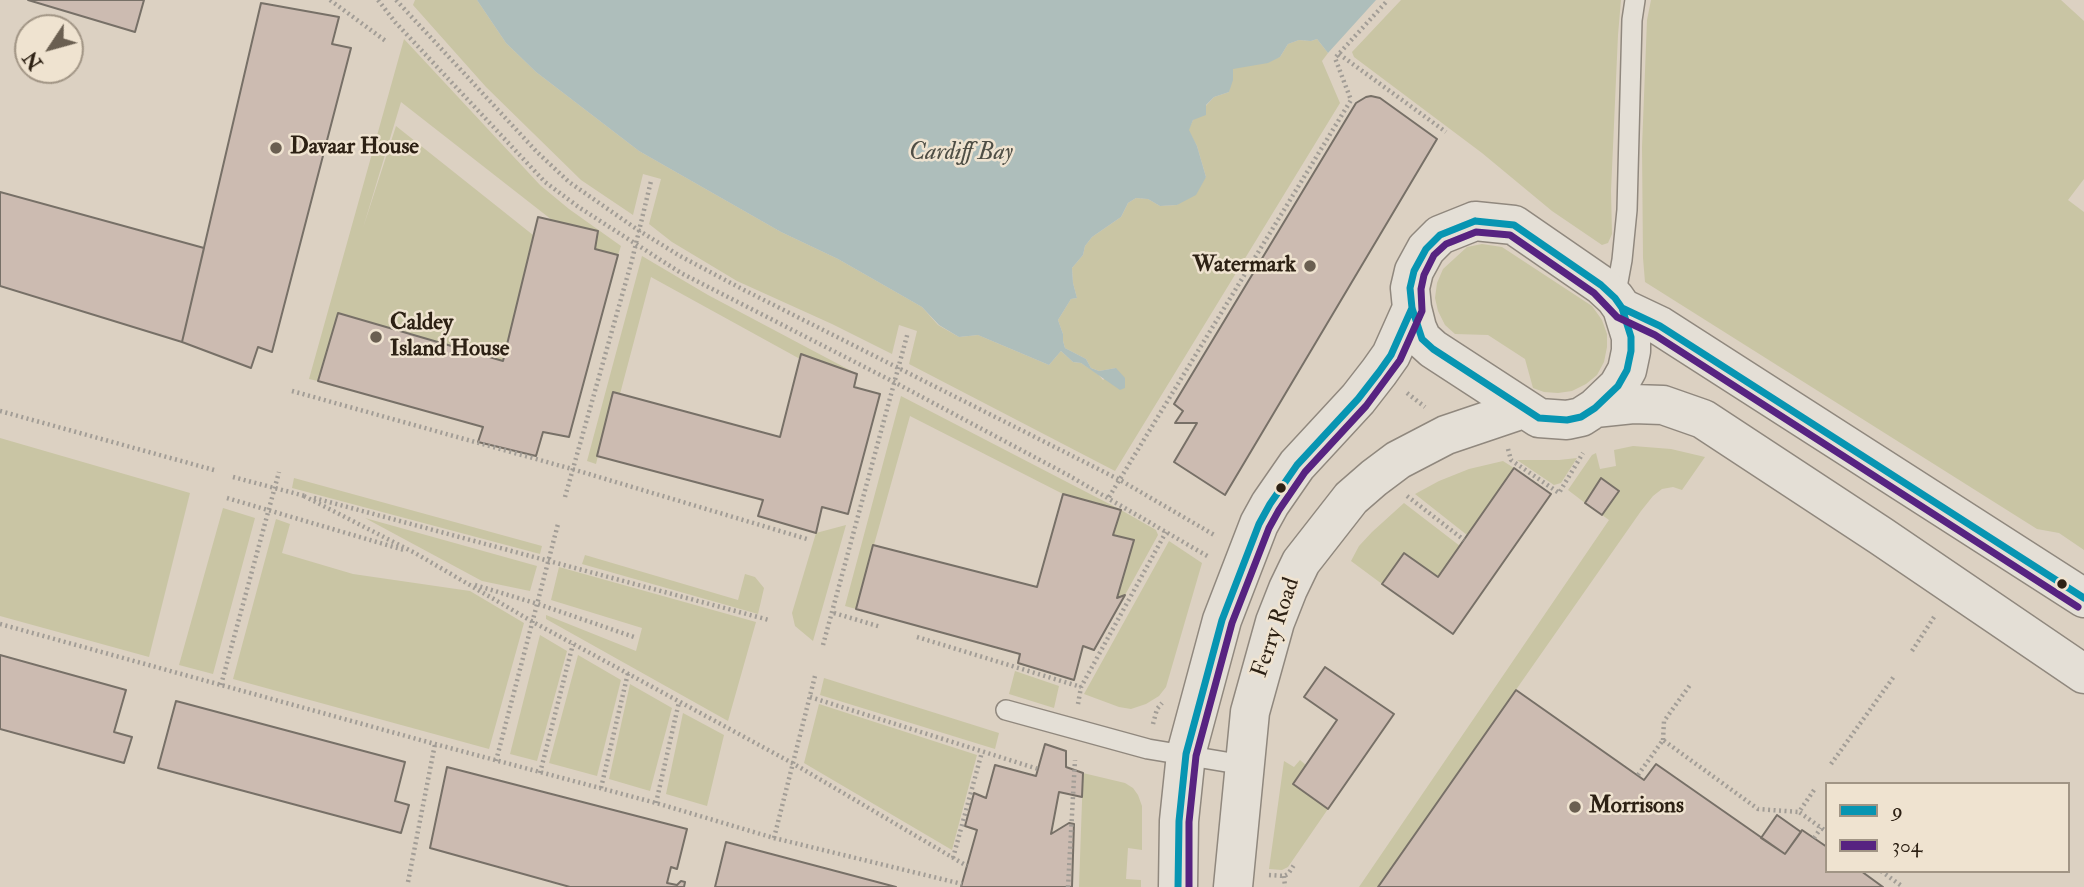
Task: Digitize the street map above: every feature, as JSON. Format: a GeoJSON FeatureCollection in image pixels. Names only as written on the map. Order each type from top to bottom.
{"type":"FeatureCollection","features":[{"type":"Feature","properties":{"kind":"street"},"geometry":{"type":"LineString","coordinates":[[1618,303],[1631,337],[1627,370],[1618,386],[1581,417],[1567,420],[1539,418],[1433,349],[1422,339],[1412,307],[1410,288],[1414,271],[1426,249],[1440,235],[1475,221],[1514,225],[1601,285],[1618,303],[1660,326],[2084,598]]}},
{"type":"Feature","properties":{"kind":"street"},"geometry":{"type":"LineString","coordinates":[[1178,887],[1179,821],[1186,754],[1222,620],[1259,524],[1269,504],[1297,465],[1380,372],[1391,355],[1412,307]]}},
{"type":"Feature","properties":{"kind":"street"},"geometry":{"type":"LineString","coordinates":[[1595,408],[1633,404],[1663,405],[1703,419],[2084,674]]}},
{"type":"Feature","properties":{"kind":"street","name":"Ferry Road"},"geometry":{"type":"LineString","coordinates":[[1246,880],[1244,765],[1250,712],[1275,622],[1301,562],[1351,498],[1398,460],[1446,435],[1523,409]]}},
{"type":"Feature","properties":{"kind":"lane"},"geometry":{"type":"LineString","coordinates":[[1618,303],[1628,210],[1632,20],[1635,0]]}},
{"type":"Feature","properties":{"kind":"lane"},"geometry":{"type":"LineString","coordinates":[[1006,710],[1148,749],[1244,765]]}},
{"type":"Feature","properties":{"kind":"path"},"geometry":{"type":"LineString","coordinates":[[330,0],[387,42]]}},
{"type":"Feature","properties":{"kind":"path"},"geometry":{"type":"LineString","coordinates":[[378,0],[395,22],[545,182],[635,244],[681,273],[1110,497],[1212,558]]}},
{"type":"Feature","properties":{"kind":"path"},"geometry":{"type":"LineString","coordinates":[[396,0],[537,152],[569,182],[638,230],[744,290],[1121,478],[1220,538]]}},
{"type":"Feature","properties":{"kind":"path"},"geometry":{"type":"LineString","coordinates":[[404,9],[406,0]]}},
{"type":"Feature","properties":{"kind":"path"},"geometry":{"type":"LineString","coordinates":[[1110,497],[1351,100],[1335,58],[1388,0]]}},
{"type":"Feature","properties":{"kind":"path"},"geometry":{"type":"LineString","coordinates":[[1339,54],[1446,132]]}},
{"type":"Feature","properties":{"kind":"path"},"geometry":{"type":"LineString","coordinates":[[565,497],[651,181]]}},
{"type":"Feature","properties":{"kind":"path"},"geometry":{"type":"LineString","coordinates":[[823,645],[908,332]]}},
{"type":"Feature","properties":{"kind":"path"},"geometry":{"type":"LineString","coordinates":[[1403,389],[1430,411]]}},
{"type":"Feature","properties":{"kind":"path"},"geometry":{"type":"LineString","coordinates":[[292,391],[572,469],[807,539]]}},
{"type":"Feature","properties":{"kind":"path"},"geometry":{"type":"LineString","coordinates":[[0,411],[214,470]]}},
{"type":"Feature","properties":{"kind":"path"},"geometry":{"type":"LineString","coordinates":[[1508,449],[1511,460],[1559,493],[1583,456],[1584,445]]}},
{"type":"Feature","properties":{"kind":"path"},"geometry":{"type":"LineString","coordinates":[[220,685],[279,471]]}},
{"type":"Feature","properties":{"kind":"path"},"geometry":{"type":"LineString","coordinates":[[233,477],[769,621]]}},
{"type":"Feature","properties":{"kind":"path"},"geometry":{"type":"LineString","coordinates":[[1403,491],[1409,499],[1464,540]]}},
{"type":"Feature","properties":{"kind":"path"},"geometry":{"type":"LineString","coordinates":[[303,496],[415,553],[533,622],[793,764],[967,866]]}},
{"type":"Feature","properties":{"kind":"path"},"geometry":{"type":"LineString","coordinates":[[227,498],[415,553]]}},
{"type":"Feature","properties":{"kind":"path"},"geometry":{"type":"LineString","coordinates":[[496,761],[558,524]]}},
{"type":"Feature","properties":{"kind":"path"},"geometry":{"type":"LineString","coordinates":[[1078,704],[1081,687],[1166,532]]}},
{"type":"Feature","properties":{"kind":"path"},"geometry":{"type":"LineString","coordinates":[[469,584],[634,637]]}},
{"type":"Feature","properties":{"kind":"path"},"geometry":{"type":"LineString","coordinates":[[1912,650],[1942,605]]}},
{"type":"Feature","properties":{"kind":"path"},"geometry":{"type":"LineString","coordinates":[[834,612],[881,627]]}},
{"type":"Feature","properties":{"kind":"path"},"geometry":{"type":"LineString","coordinates":[[0,624],[656,803],[774,838],[962,884]]}},
{"type":"Feature","properties":{"kind":"path"},"geometry":{"type":"LineString","coordinates":[[916,638],[1081,687]]}},
{"type":"Feature","properties":{"kind":"path"},"geometry":{"type":"LineString","coordinates":[[540,773],[573,644]]}},
{"type":"Feature","properties":{"kind":"path"},"geometry":{"type":"LineString","coordinates":[[601,788],[628,673]]}},
{"type":"Feature","properties":{"kind":"path"},"geometry":{"type":"LineString","coordinates":[[1831,764],[1895,675]]}},
{"type":"Feature","properties":{"kind":"path"},"geometry":{"type":"LineString","coordinates":[[774,838],[815,676]]}},
{"type":"Feature","properties":{"kind":"path"},"geometry":{"type":"LineString","coordinates":[[1637,775],[1663,740],[1664,721],[1690,685]]}},
{"type":"Feature","properties":{"kind":"path"},"geometry":{"type":"LineString","coordinates":[[810,697],[1038,769]]}},
{"type":"Feature","properties":{"kind":"path"},"geometry":{"type":"LineString","coordinates":[[656,803],[679,702]]}},
{"type":"Feature","properties":{"kind":"path"},"geometry":{"type":"LineString","coordinates":[[1154,722],[1157,709]]}},
{"type":"Feature","properties":{"kind":"path"},"geometry":{"type":"LineString","coordinates":[[1663,740],[1758,809],[1799,812],[1825,831]]}},
{"type":"Feature","properties":{"kind":"path"},"geometry":{"type":"LineString","coordinates":[[408,882],[435,744]]}},
{"type":"Feature","properties":{"kind":"path"},"geometry":{"type":"LineString","coordinates":[[953,858],[982,752]]}},
{"type":"Feature","properties":{"kind":"path"},"geometry":{"type":"LineString","coordinates":[[1068,887],[1074,760]]}},
{"type":"Feature","properties":{"kind":"path"},"geometry":{"type":"LineString","coordinates":[[1799,812],[1814,790]]}},
{"type":"Feature","properties":{"kind":"path"},"geometry":{"type":"LineString","coordinates":[[1814,838],[1821,828]]}},
{"type":"Feature","properties":{"kind":"path"},"geometry":{"type":"LineString","coordinates":[[1246,880],[1284,876],[1294,865]]}},
{"type":"Feature","properties":{"kind":"path"},"geometry":{"type":"LineString","coordinates":[[1884,873],[1903,887]]}},
{"type":"Feature","properties":{"kind":"path"},"geometry":{"type":"LineString","coordinates":[[1284,876],[1285,887]]}},
{"type":"Feature","properties":{"kind":"shaded area"},"geometry":{"type":"Polygon","coordinates":[[[415,0],[477,0],[506,43],[536,72],[639,151],[781,232],[838,259],[922,307],[938,325],[959,337],[978,335],[1049,365],[1061,351],[1073,362],[1081,363],[1103,380],[1116,368],[1099,371],[1091,368],[1086,359],[1065,348],[1063,341],[1058,320],[1071,299],[1077,298],[1072,268],[1083,255],[1085,246],[1092,237],[1121,217],[1128,203],[1136,198],[1148,199],[1160,206],[1177,205],[1206,177],[1197,146],[1188,130],[1193,120],[1214,97],[1229,92],[1232,68],[1280,57],[1288,44],[1317,39],[1328,53],[1322,61],[1340,103],[1115,471],[909,364],[917,331],[899,325],[892,354],[737,281],[672,242],[649,224],[661,179],[643,174],[633,215],[581,180],[486,87],[413,5],[415,0]]]}},
{"type":"Feature","properties":{"kind":"shaded area"},"geometry":{"type":"Polygon","coordinates":[[[1401,0],[1621,0],[1611,191],[1612,234],[1608,243],[1602,245],[1552,211],[1482,153],[1354,57],[1352,52],[1401,0]]]}},
{"type":"Feature","properties":{"kind":"shaded area"},"geometry":{"type":"Polygon","coordinates":[[[1651,0],[2061,0],[2084,21],[2084,179],[2068,200],[2084,212],[2084,550],[2059,533],[2037,529],[1645,282],[1642,147],[1647,20],[1651,0]]]}},
{"type":"Feature","properties":{"kind":"shaded area"},"geometry":{"type":"Polygon","coordinates":[[[404,39],[540,185],[621,246],[618,255],[595,249],[552,220],[401,102],[363,228],[396,126],[533,235],[503,361],[338,313],[318,381],[309,379],[404,39]]]}},
{"type":"Feature","properties":{"kind":"shaded area"},"geometry":{"type":"Polygon","coordinates":[[[1482,244],[1502,247],[1592,306],[1602,320],[1607,334],[1607,347],[1604,362],[1597,375],[1586,384],[1572,391],[1558,393],[1533,388],[1525,359],[1488,335],[1455,334],[1445,325],[1435,298],[1443,269],[1467,247],[1482,244]]]}},
{"type":"Feature","properties":{"kind":"shaded area"},"geometry":{"type":"Polygon","coordinates":[[[642,256],[708,295],[857,374],[802,354],[800,359],[651,277],[620,394],[613,393],[596,464],[587,461],[642,256]]]}},
{"type":"Feature","properties":{"kind":"shaded area"},"geometry":{"type":"Polygon","coordinates":[[[901,396],[1121,510],[1063,494],[910,416],[856,609],[845,606],[901,396]]]}},
{"type":"Feature","properties":{"kind":"shaded area"},"geometry":{"type":"Polygon","coordinates":[[[0,438],[190,493],[149,657],[0,616],[0,438]]]}},
{"type":"Feature","properties":{"kind":"shaded area"},"geometry":{"type":"Polygon","coordinates":[[[1633,446],[1671,449],[1705,457],[1682,490],[1673,487],[1662,489],[1653,496],[1378,887],[1359,887],[1609,520],[1602,515],[1619,491],[1601,479],[1585,503],[1568,490],[1592,455],[1596,453],[1600,469],[1616,466],[1614,450],[1633,446]]]}},
{"type":"Feature","properties":{"kind":"shaded area"},"geometry":{"type":"Polygon","coordinates":[[[1577,458],[1561,483],[1554,485],[1517,460],[1559,460],[1577,458]]]}},
{"type":"Feature","properties":{"kind":"shaded area"},"geometry":{"type":"Polygon","coordinates":[[[1503,461],[1514,468],[1467,535],[1415,494],[1469,469],[1503,461]]]}},
{"type":"Feature","properties":{"kind":"shaded area"},"geometry":{"type":"Polygon","coordinates":[[[294,478],[542,546],[540,554],[292,488],[294,478]]]}},
{"type":"Feature","properties":{"kind":"shaded area"},"geometry":{"type":"Polygon","coordinates":[[[1404,503],[1460,546],[1438,577],[1404,553],[1382,584],[1351,561],[1359,546],[1404,503]]]}},
{"type":"Feature","properties":{"kind":"shaded area"},"geometry":{"type":"Polygon","coordinates":[[[223,508],[255,518],[213,674],[179,665],[223,508]]]}},
{"type":"Feature","properties":{"kind":"shaded area"},"geometry":{"type":"Polygon","coordinates":[[[1121,510],[1156,530],[1158,535],[1125,595],[1117,598],[1134,540],[1113,535],[1121,510]]]}},
{"type":"Feature","properties":{"kind":"shaded area"},"geometry":{"type":"Polygon","coordinates":[[[365,518],[537,566],[530,591],[482,581],[365,518]]]}},
{"type":"Feature","properties":{"kind":"shaded area"},"geometry":{"type":"Polygon","coordinates":[[[276,519],[290,524],[282,553],[353,574],[470,591],[524,623],[489,749],[233,679],[276,519]]]}},
{"type":"Feature","properties":{"kind":"shaded area"},"geometry":{"type":"Polygon","coordinates":[[[846,525],[813,641],[795,626],[792,613],[816,533],[846,525]]]}},
{"type":"Feature","properties":{"kind":"shaded area"},"geometry":{"type":"Polygon","coordinates":[[[1169,541],[1202,563],[1166,687],[1159,696],[1131,709],[1084,694],[1169,541]]]}},
{"type":"Feature","properties":{"kind":"shaded area"},"geometry":{"type":"Polygon","coordinates":[[[585,555],[738,600],[745,574],[755,577],[764,588],[758,614],[582,564],[585,555]]]}},
{"type":"Feature","properties":{"kind":"shaded area"},"geometry":{"type":"Polygon","coordinates":[[[559,567],[756,622],[728,721],[546,619],[546,615],[636,651],[642,628],[551,600],[559,567]]]}},
{"type":"Feature","properties":{"kind":"shaded area"},"geometry":{"type":"Polygon","coordinates":[[[540,635],[567,651],[537,761],[510,754],[540,635]]]}},
{"type":"Feature","properties":{"kind":"shaded area"},"geometry":{"type":"Polygon","coordinates":[[[578,655],[621,680],[597,776],[549,763],[578,655]]]}},
{"type":"Feature","properties":{"kind":"shaded area"},"geometry":{"type":"Polygon","coordinates":[[[1015,671],[1059,686],[1054,708],[1009,694],[1015,671]]]}},
{"type":"Feature","properties":{"kind":"shaded area"},"geometry":{"type":"Polygon","coordinates":[[[824,678],[999,733],[995,749],[820,695],[824,678]]]}},
{"type":"Feature","properties":{"kind":"shaded area"},"geometry":{"type":"Polygon","coordinates":[[[630,684],[672,708],[650,791],[609,779],[630,684]]]}},
{"type":"Feature","properties":{"kind":"shaded area"},"geometry":{"type":"Polygon","coordinates":[[[819,704],[977,755],[952,850],[804,763],[819,704]]]}},
{"type":"Feature","properties":{"kind":"shaded area"},"geometry":{"type":"Polygon","coordinates":[[[683,713],[724,735],[707,806],[666,794],[683,713]]]}},
{"type":"Feature","properties":{"kind":"shaded area"},"geometry":{"type":"Polygon","coordinates":[[[1300,760],[1306,765],[1293,784],[1328,809],[1288,867],[1282,870],[1269,869],[1284,761],[1294,767],[1300,760]]]}},
{"type":"Feature","properties":{"kind":"shaded area"},"geometry":{"type":"Polygon","coordinates":[[[1083,773],[1125,783],[1138,795],[1142,806],[1142,850],[1128,848],[1126,879],[1141,880],[1141,887],[1079,887],[1083,773]]]}},
{"type":"Feature","properties":{"kind":"water","name":"Cardiff Bay"},"geometry":{"type":"Polygon","coordinates":[[[477,0],[1376,0],[1328,53],[1317,39],[1299,40],[1288,44],[1280,57],[1268,63],[1233,69],[1229,92],[1214,97],[1206,105],[1206,115],[1193,120],[1189,130],[1206,177],[1196,195],[1177,205],[1160,206],[1148,199],[1136,198],[1128,203],[1121,217],[1092,237],[1085,246],[1083,255],[1072,268],[1077,298],[1071,299],[1058,320],[1063,341],[1065,348],[1086,359],[1091,368],[1099,371],[1116,368],[1125,378],[1125,388],[1120,390],[1081,363],[1073,362],[1061,351],[1049,365],[978,335],[959,337],[939,325],[922,307],[838,259],[781,232],[639,151],[536,72],[506,43],[477,0]]]}},
{"type":"Feature","properties":{"kind":"building"},"geometry":{"type":"Polygon","coordinates":[[[28,0],[144,0],[135,32],[84,17],[84,14],[75,14],[28,0]]]}},
{"type":"Feature","properties":{"kind":"building","name":"Davaar House"},"geometry":{"type":"Polygon","coordinates":[[[261,3],[339,17],[332,44],[351,48],[272,352],[258,347],[251,368],[182,342],[261,3]]]}},
{"type":"Feature","properties":{"kind":"building","name":"Watermark"},"geometry":{"type":"Polygon","coordinates":[[[1371,96],[1380,98],[1437,139],[1225,495],[1174,462],[1197,423],[1175,423],[1183,411],[1174,404],[1356,103],[1371,96]]]}},
{"type":"Feature","properties":{"kind":"building"},"geometry":{"type":"Polygon","coordinates":[[[0,192],[204,248],[182,342],[0,286],[0,192]]]}},
{"type":"Feature","properties":{"kind":"building","name":"Caldey Island House"},"geometry":{"type":"Polygon","coordinates":[[[538,217],[598,231],[595,249],[618,255],[569,437],[543,432],[536,456],[478,442],[483,427],[318,381],[338,313],[503,361],[538,217]]]}},
{"type":"Feature","properties":{"kind":"building"},"geometry":{"type":"Polygon","coordinates":[[[801,354],[857,374],[854,387],[880,394],[848,514],[822,507],[816,533],[758,516],[763,500],[597,456],[613,392],[780,437],[801,354]]]}},
{"type":"Feature","properties":{"kind":"building"},"geometry":{"type":"Polygon","coordinates":[[[1514,468],[1551,494],[1453,634],[1382,584],[1404,553],[1438,577],[1514,468]]]}},
{"type":"Feature","properties":{"kind":"building"},"geometry":{"type":"Polygon","coordinates":[[[1601,478],[1619,491],[1602,515],[1585,503],[1601,478]]]}},
{"type":"Feature","properties":{"kind":"building"},"geometry":{"type":"Polygon","coordinates":[[[1063,494],[1121,510],[1113,535],[1134,540],[1117,598],[1125,595],[1094,650],[1083,646],[1074,680],[1018,663],[1020,654],[856,609],[873,545],[1037,587],[1063,494]]]}},
{"type":"Feature","properties":{"kind":"building"},"geometry":{"type":"Polygon","coordinates":[[[0,655],[126,690],[114,732],[132,737],[124,763],[0,729],[0,655]]]}},
{"type":"Feature","properties":{"kind":"building"},"geometry":{"type":"Polygon","coordinates":[[[1325,667],[1394,714],[1328,809],[1293,784],[1337,720],[1304,697],[1325,667]]]}},
{"type":"Feature","properties":{"kind":"building","name":"Morrisons"},"geometry":{"type":"Polygon","coordinates":[[[1516,690],[1644,780],[1656,764],[1785,854],[1802,830],[1825,846],[1825,873],[1864,873],[1883,887],[1378,887],[1516,690]]]}},
{"type":"Feature","properties":{"kind":"building"},"geometry":{"type":"Polygon","coordinates":[[[176,701],[405,762],[395,801],[409,805],[401,833],[158,768],[176,701]]]}},
{"type":"Feature","properties":{"kind":"building"},"geometry":{"type":"Polygon","coordinates":[[[1045,744],[1066,751],[1066,767],[1083,773],[1082,797],[1059,792],[1051,834],[1069,823],[1074,824],[1072,887],[961,887],[977,830],[965,826],[974,793],[986,798],[995,765],[1036,776],[1045,744]]]}},
{"type":"Feature","properties":{"kind":"building"},"geometry":{"type":"Polygon","coordinates":[[[447,767],[687,829],[677,869],[671,867],[667,883],[677,885],[681,881],[685,882],[684,887],[570,887],[430,848],[447,767]]]}},
{"type":"Feature","properties":{"kind":"building"},"geometry":{"type":"Polygon","coordinates":[[[1777,815],[1801,832],[1785,854],[1761,838],[1777,815]]]}},
{"type":"Feature","properties":{"kind":"building"},"geometry":{"type":"Polygon","coordinates":[[[726,842],[896,887],[715,887],[726,842]]]}},
{"type":"Feature","properties":{"kind":"transit line","name":"9"},"geometry":{"type":"LineString","coordinates":[[1475,221],[1514,225],[1601,285],[1622,308],[1631,337],[1627,370],[1618,386],[1581,417],[1567,420],[1539,418],[1433,349],[1422,339],[1412,308],[1410,288],[1414,271],[1426,249],[1440,235],[1475,221]]}},
{"type":"Feature","properties":{"kind":"transit line","name":"304"},"geometry":{"type":"LineString","coordinates":[[1189,887],[1189,822],[1196,756],[1232,623],[1269,528],[1305,472],[1366,406],[1400,360],[1422,311],[1421,289],[1424,275],[1434,255],[1446,244],[1476,232],[1510,235],[1594,293],[1617,317],[1655,335],[2078,607]]}},
{"type":"Feature","properties":{"kind":"transit line","name":"9"},"geometry":{"type":"LineString","coordinates":[[1178,887],[1179,821],[1186,754],[1222,620],[1259,524],[1297,465],[1358,399],[1379,372],[1391,355],[1412,308]]}},
{"type":"Feature","properties":{"kind":"transit line","name":"9"},"geometry":{"type":"LineString","coordinates":[[1622,308],[1660,326],[2084,598]]}},
{"type":"Feature","properties":{"kind":"place","name":"Davaar House"},"geometry":{"type":"Point","coordinates":[276,148]}},
{"type":"Feature","properties":{"kind":"place","name":"Watermark"},"geometry":{"type":"Point","coordinates":[1310,266]}},
{"type":"Feature","properties":{"kind":"place","name":"Caldey Island House"},"geometry":{"type":"Point","coordinates":[376,337]}},
{"type":"Feature","properties":{"kind":"place","name":"Morrisons"},"geometry":{"type":"Point","coordinates":[1575,807]}}]}
